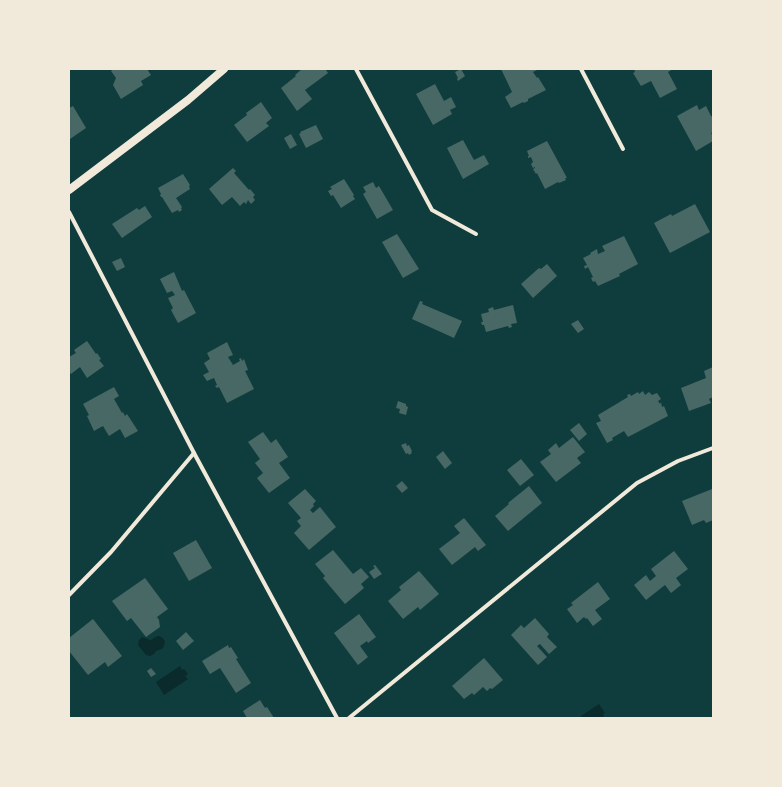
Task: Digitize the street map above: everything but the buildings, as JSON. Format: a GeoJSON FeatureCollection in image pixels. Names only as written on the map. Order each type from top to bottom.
{"type":"FeatureCollection","features":[{"type":"Feature","properties":{"kind":"main road"},"geometry":{"type":"LineString","coordinates":[[69,190],[188,100],[224,69]]}},
{"type":"Feature","properties":{"kind":"street"},"geometry":{"type":"LineString","coordinates":[[356,69],[432,210],[476,234]]}},
{"type":"Feature","properties":{"kind":"street"},"geometry":{"type":"LineString","coordinates":[[581,69],[623,149]]}},
{"type":"Feature","properties":{"kind":"street"},"geometry":{"type":"LineString","coordinates":[[69,212],[194,453],[337,718]]}},
{"type":"Feature","properties":{"kind":"street"},"geometry":{"type":"LineString","coordinates":[[349,718],[637,483],[678,461],[713,448]]}},
{"type":"Feature","properties":{"kind":"street"},"geometry":{"type":"LineString","coordinates":[[69,595],[111,552],[194,453]]}},
{"type":"Feature","properties":{"kind":"water"},"geometry":{"type":"Polygon","coordinates":[[[159,636],[165,641],[162,649],[156,651],[150,656],[146,655],[138,645],[139,640],[142,637],[151,640],[159,636]]]}},
{"type":"Feature","properties":{"kind":"water"},"geometry":{"type":"Polygon","coordinates":[[[180,666],[182,670],[184,669],[188,674],[185,676],[188,679],[164,695],[156,682],[180,666]]]}},
{"type":"Feature","properties":{"kind":"water"},"geometry":{"type":"Polygon","coordinates":[[[599,704],[605,713],[603,714],[604,716],[602,718],[582,718],[581,716],[599,704]]]}}]}
